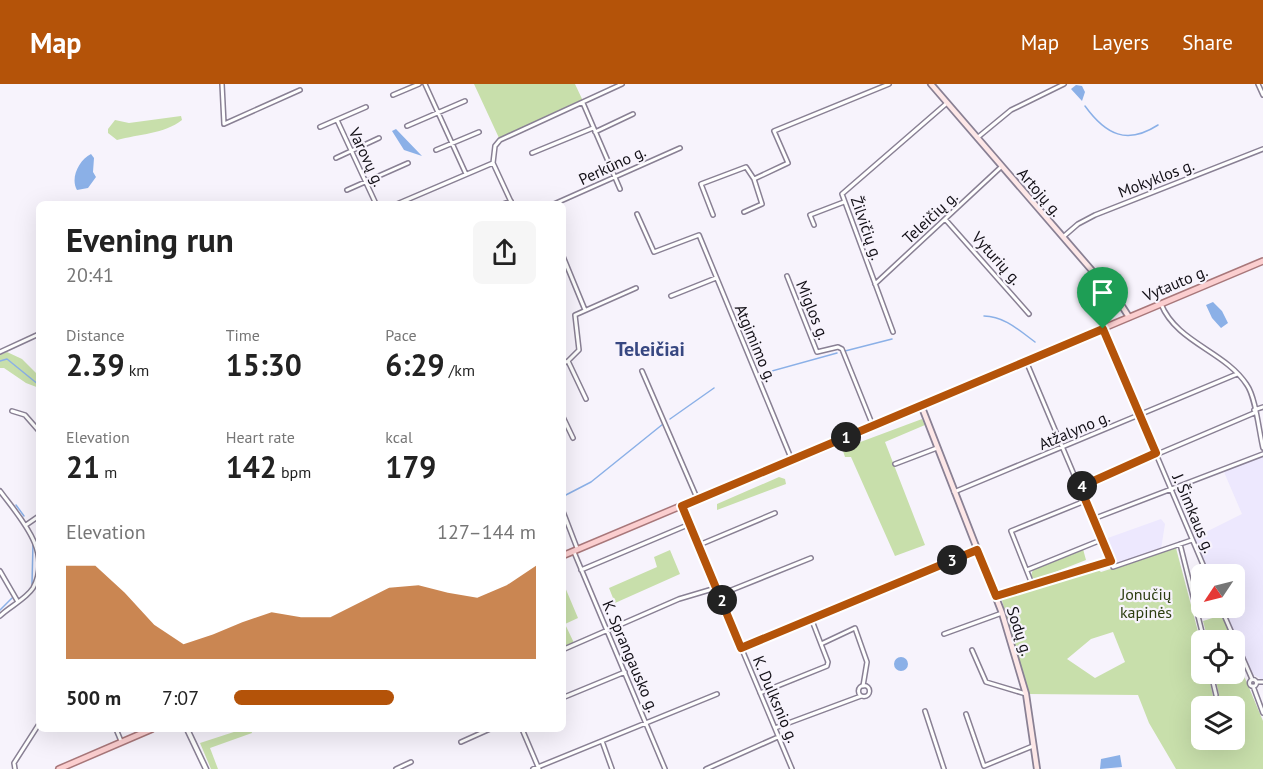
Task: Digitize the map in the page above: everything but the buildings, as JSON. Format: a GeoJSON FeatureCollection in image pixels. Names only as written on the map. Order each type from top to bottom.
{"type":"FeatureCollection","features":[{"type":"Feature","properties":{"kind":"main road","name":"Artojų g."},"geometry":{"type":"LineString","coordinates":[[931,84],[1121,305],[1129,318]]}},
{"type":"Feature","properties":{"kind":"main road","name":"Vytauto g."},"geometry":{"type":"LineString","coordinates":[[566,555],[1263,261]]}},
{"type":"Feature","properties":{"kind":"main road","name":"Sodų g."},"geometry":{"type":"LineString","coordinates":[[921,405],[1002,613],[1026,694],[1037,769]]}},
{"type":"Feature","properties":{"kind":"main road"},"geometry":{"type":"LineString","coordinates":[[59,769],[145,732]]}},
{"type":"Feature","properties":{"kind":"street"},"geometry":{"type":"LineString","coordinates":[[228,84],[222,85],[224,124],[300,90]]}},
{"type":"Feature","properties":{"kind":"street"},"geometry":{"type":"LineString","coordinates":[[393,95],[419,84]]}},
{"type":"Feature","properties":{"kind":"street"},"geometry":{"type":"LineString","coordinates":[[425,84],[466,174]]}},
{"type":"Feature","properties":{"kind":"street"},"geometry":{"type":"LineString","coordinates":[[510,201],[492,164],[495,146],[500,140],[622,84]]}},
{"type":"Feature","properties":{"kind":"street"},"geometry":{"type":"LineString","coordinates":[[754,179],[788,163],[774,131],[889,84]]}},
{"type":"Feature","properties":{"kind":"street"},"geometry":{"type":"LineString","coordinates":[[977,138],[1011,110],[1064,84]]}},
{"type":"Feature","properties":{"kind":"street"},"geometry":{"type":"LineString","coordinates":[[1258,84],[1263,95]]}},
{"type":"Feature","properties":{"kind":"street"},"geometry":{"type":"LineString","coordinates":[[407,126],[465,101]]}},
{"type":"Feature","properties":{"kind":"street"},"geometry":{"type":"LineString","coordinates":[[584,103],[620,189]]}},
{"type":"Feature","properties":{"kind":"street","name":"Žilvičių g."},"geometry":{"type":"LineString","coordinates":[[893,333],[842,194],[947,103]]}},
{"type":"Feature","properties":{"kind":"street"},"geometry":{"type":"LineString","coordinates":[[320,127],[366,107]]}},
{"type":"Feature","properties":{"kind":"street"},"geometry":{"type":"LineString","coordinates":[[532,153],[633,114]]}},
{"type":"Feature","properties":{"kind":"street","name":"Varovų g."},"geometry":{"type":"LineString","coordinates":[[337,120],[375,201]]}},
{"type":"Feature","properties":{"kind":"street"},"geometry":{"type":"LineString","coordinates":[[436,150],[479,132]]}},
{"type":"Feature","properties":{"kind":"street"},"geometry":{"type":"LineString","coordinates":[[336,158],[379,138]]}},
{"type":"Feature","properties":{"kind":"street","name":"Perkūno g."},"geometry":{"type":"LineString","coordinates":[[561,201],[680,148]]}},
{"type":"Feature","properties":{"kind":"street","name":"Mokyklos g."},"geometry":{"type":"LineString","coordinates":[[1063,237],[1078,224],[1095,215],[1263,149]]}},
{"type":"Feature","properties":{"kind":"street"},"geometry":{"type":"LineString","coordinates":[[347,190],[408,163]]}},
{"type":"Feature","properties":{"kind":"street"},"geometry":{"type":"LineString","coordinates":[[404,201],[492,164]]}},
{"type":"Feature","properties":{"kind":"street"},"geometry":{"type":"LineString","coordinates":[[713,214],[701,184],[746,167],[754,179],[762,204],[744,212]]}},
{"type":"Feature","properties":{"kind":"street","name":"Teleičių g."},"geometry":{"type":"LineString","coordinates":[[874,284],[1001,167]]}},
{"type":"Feature","properties":{"kind":"street"},"geometry":{"type":"LineString","coordinates":[[814,225],[810,215],[844,202]]}},
{"type":"Feature","properties":{"kind":"street","name":"Atgimimo g."},"geometry":{"type":"LineString","coordinates":[[637,214],[654,252],[699,235],[792,460]]}},
{"type":"Feature","properties":{"kind":"street","name":"Vyturių g."},"geometry":{"type":"LineString","coordinates":[[945,219],[1029,314]]}},
{"type":"Feature","properties":{"kind":"street"},"geometry":{"type":"LineString","coordinates":[[566,264],[585,310]]}},
{"type":"Feature","properties":{"kind":"street","name":"Miglos g."},"geometry":{"type":"LineString","coordinates":[[786,276],[817,352],[838,347],[842,350],[873,426]]}},
{"type":"Feature","properties":{"kind":"street"},"geometry":{"type":"LineString","coordinates":[[672,296],[716,278]]}},
{"type":"Feature","properties":{"kind":"street"},"geometry":{"type":"LineString","coordinates":[[586,399],[568,361],[579,350],[575,315],[636,288]]}},
{"type":"Feature","properties":{"kind":"street"},"geometry":{"type":"LineString","coordinates":[[1161,304],[1175,327],[1237,374],[1249,387],[1263,448]]}},
{"type":"Feature","properties":{"kind":"street","name":"J. Šimkaus g."},"geometry":{"type":"LineString","coordinates":[[1103,329],[1203,564]]}},
{"type":"Feature","properties":{"kind":"street"},"geometry":{"type":"LineString","coordinates":[[0,352],[36,335]]}},
{"type":"Feature","properties":{"kind":"street"},"geometry":{"type":"LineString","coordinates":[[1026,361],[1113,567],[1192,540]]}},
{"type":"Feature","properties":{"kind":"street"},"geometry":{"type":"LineString","coordinates":[[642,371],[698,500]]}},
{"type":"Feature","properties":{"kind":"street","name":"Atžalyno g."},"geometry":{"type":"LineString","coordinates":[[954,492],[1237,374]]}},
{"type":"Feature","properties":{"kind":"street"},"geometry":{"type":"LineString","coordinates":[[1080,487],[1263,407]]}},
{"type":"Feature","properties":{"kind":"street"},"geometry":{"type":"LineString","coordinates":[[12,411],[25,415],[36,428]]}},
{"type":"Feature","properties":{"kind":"street"},"geometry":{"type":"LineString","coordinates":[[566,423],[573,438]]}},
{"type":"Feature","properties":{"kind":"street"},"geometry":{"type":"LineString","coordinates":[[895,464],[937,448]]}},
{"type":"Feature","properties":{"kind":"street"},"geometry":{"type":"LineString","coordinates":[[1093,519],[1263,454]]}},
{"type":"Feature","properties":{"kind":"street"},"geometry":{"type":"LineString","coordinates":[[0,491],[26,525],[36,545]]}},
{"type":"Feature","properties":{"kind":"street"},"geometry":{"type":"LineString","coordinates":[[1032,584],[1011,531],[1085,501]]}},
{"type":"Feature","properties":{"kind":"street","name":"K. Dulksnio g."},"geometry":{"type":"LineString","coordinates":[[682,506],[792,769]]}},
{"type":"Feature","properties":{"kind":"street"},"geometry":{"type":"LineString","coordinates":[[699,546],[775,513]]}},
{"type":"Feature","properties":{"kind":"street"},"geometry":{"type":"LineString","coordinates":[[26,525],[36,518]]}},
{"type":"Feature","properties":{"kind":"street","name":"K. Sprangausko g."},"geometry":{"type":"LineString","coordinates":[[566,521],[581,570],[665,769]]}},
{"type":"Feature","properties":{"kind":"street"},"geometry":{"type":"LineString","coordinates":[[581,570],[690,525]]}},
{"type":"Feature","properties":{"kind":"street"},"geometry":{"type":"LineString","coordinates":[[1027,570],[1101,540]]}},
{"type":"Feature","properties":{"kind":"street"},"geometry":{"type":"LineString","coordinates":[[1180,544],[1202,630]]}},
{"type":"Feature","properties":{"kind":"street"},"geometry":{"type":"LineString","coordinates":[[741,648],[977,550]]}},
{"type":"Feature","properties":{"kind":"street"},"geometry":{"type":"LineString","coordinates":[[720,595],[811,558]]}},
{"type":"Feature","properties":{"kind":"street"},"geometry":{"type":"LineString","coordinates":[[996,596],[1111,561]]}},
{"type":"Feature","properties":{"kind":"street"},"geometry":{"type":"LineString","coordinates":[[0,571],[18,602]]}},
{"type":"Feature","properties":{"kind":"street"},"geometry":{"type":"LineString","coordinates":[[0,616],[32,589],[36,578]]}},
{"type":"Feature","properties":{"kind":"street"},"geometry":{"type":"LineString","coordinates":[[566,648],[679,599],[717,588]]}},
{"type":"Feature","properties":{"kind":"street"},"geometry":{"type":"LineString","coordinates":[[944,634],[1002,613]]}},
{"type":"Feature","properties":{"kind":"street"},"geometry":{"type":"LineString","coordinates":[[760,693],[827,666],[811,618]]}},
{"type":"Feature","properties":{"kind":"street"},"geometry":{"type":"LineString","coordinates":[[1225,618],[1252,679],[1263,682]]}},
{"type":"Feature","properties":{"kind":"street"},"geometry":{"type":"LineString","coordinates":[[821,644],[855,628],[867,662],[863,686],[849,698]]}},
{"type":"Feature","properties":{"kind":"street"},"geometry":{"type":"LineString","coordinates":[[972,650],[983,680],[1026,694]]}},
{"type":"Feature","properties":{"kind":"street"},"geometry":{"type":"LineString","coordinates":[[566,696],[625,672]]}},
{"type":"Feature","properties":{"kind":"street"},"geometry":{"type":"LineString","coordinates":[[1252,679],[1249,683],[1253,687],[1263,713]]}},
{"type":"Feature","properties":{"kind":"street"},"geometry":{"type":"LineString","coordinates":[[1253,687],[1257,682]]}},
{"type":"Feature","properties":{"kind":"street"},"geometry":{"type":"LineString","coordinates":[[1213,684],[1216,695]]}},
{"type":"Feature","properties":{"kind":"street"},"geometry":{"type":"LineString","coordinates":[[775,728],[849,698],[866,696],[869,693],[868,688],[863,686]]}},
{"type":"Feature","properties":{"kind":"street"},"geometry":{"type":"LineString","coordinates":[[858,690],[861,696]]}},
{"type":"Feature","properties":{"kind":"street"},"geometry":{"type":"LineString","coordinates":[[533,769],[717,694]]}},
{"type":"Feature","properties":{"kind":"street"},"geometry":{"type":"LineString","coordinates":[[925,711],[944,769]]}},
{"type":"Feature","properties":{"kind":"street"},"geometry":{"type":"LineString","coordinates":[[966,714],[984,766],[1035,746]]}},
{"type":"Feature","properties":{"kind":"street"},"geometry":{"type":"LineString","coordinates":[[15,769],[14,762],[36,729]]}},
{"type":"Feature","properties":{"kind":"street"},"geometry":{"type":"LineString","coordinates":[[117,732],[121,742]]}},
{"type":"Feature","properties":{"kind":"street"},"geometry":{"type":"LineString","coordinates":[[188,732],[206,769]]}},
{"type":"Feature","properties":{"kind":"street"},"geometry":{"type":"LineString","coordinates":[[461,742],[483,732]]}},
{"type":"Feature","properties":{"kind":"street"},"geometry":{"type":"LineString","coordinates":[[523,732],[538,768]]}},
{"type":"Feature","properties":{"kind":"street"},"geometry":{"type":"LineString","coordinates":[[706,769],[778,737]]}},
{"type":"Feature","properties":{"kind":"street"},"geometry":{"type":"LineString","coordinates":[[602,741],[612,769]]}},
{"type":"Feature","properties":{"kind":"street"},"geometry":{"type":"LineString","coordinates":[[396,769],[411,762]]}},
{"type":"Feature","properties":{"kind":"shaded area"},"geometry":{"type":"Polygon","coordinates":[[[1263,455],[1263,680],[1252,674],[1245,658],[1245,630],[1233,630],[1228,618],[1245,618],[1245,564],[1206,564],[1194,538],[1242,514],[1224,472],[1263,455]]]}},
{"type":"Feature","properties":{"kind":"shaded area"},"geometry":{"type":"Polygon","coordinates":[[[1161,519],[1165,524],[1161,549],[1115,564],[1105,539],[1161,519]]]}},
{"type":"Feature","properties":{"kind":"green space"},"geometry":{"type":"Polygon","coordinates":[[[474,84],[575,84],[583,101],[499,138],[474,84]]]}},
{"type":"Feature","properties":{"kind":"green space"},"geometry":{"type":"Polygon","coordinates":[[[181,116],[182,120],[175,125],[151,133],[117,140],[108,133],[108,129],[115,120],[129,123],[181,116]]]}},
{"type":"Feature","properties":{"kind":"green space"},"geometry":{"type":"Polygon","coordinates":[[[7,352],[22,359],[36,373],[36,387],[4,368],[0,368],[0,355],[7,352]]]}},
{"type":"Feature","properties":{"kind":"green space"},"geometry":{"type":"Polygon","coordinates":[[[922,419],[925,425],[885,442],[925,545],[895,556],[851,457],[845,457],[843,451],[847,447],[922,419]]]}},
{"type":"Feature","properties":{"kind":"green space"},"geometry":{"type":"Polygon","coordinates":[[[779,477],[785,479],[786,484],[717,510],[717,504],[779,477]]]}},
{"type":"Feature","properties":{"kind":"green space","name":"Jonučių kapinės"},"geometry":{"type":"Polygon","coordinates":[[[1176,548],[1191,605],[1191,618],[1194,618],[1198,630],[1191,630],[1191,684],[1210,684],[1213,696],[1191,696],[1191,750],[1245,750],[1245,696],[1219,696],[1217,684],[1245,684],[1245,678],[1263,721],[1263,769],[1176,769],[1149,723],[1138,695],[1028,694],[1001,597],[1095,567],[1101,572],[1176,548]],[[1113,632],[1091,639],[1067,659],[1095,678],[1125,662],[1113,632]]]}},
{"type":"Feature","properties":{"kind":"green space"},"geometry":{"type":"Polygon","coordinates":[[[1083,549],[1086,560],[1035,580],[1031,576],[1033,569],[1083,549]]]}},
{"type":"Feature","properties":{"kind":"green space"},"geometry":{"type":"Polygon","coordinates":[[[670,550],[680,574],[615,603],[609,588],[657,567],[654,557],[670,550]]]}},
{"type":"Feature","properties":{"kind":"green space"},"geometry":{"type":"Polygon","coordinates":[[[566,590],[578,618],[566,624],[566,590]]]}},
{"type":"Feature","properties":{"kind":"green space"},"geometry":{"type":"Polygon","coordinates":[[[1223,618],[1229,630],[1205,630],[1203,621],[1223,618]]]}},
{"type":"Feature","properties":{"kind":"green space"},"geometry":{"type":"Polygon","coordinates":[[[566,626],[574,643],[566,646],[566,626]]]}},
{"type":"Feature","properties":{"kind":"green space"},"geometry":{"type":"Polygon","coordinates":[[[234,732],[252,733],[210,748],[218,769],[211,769],[200,743],[234,732]]]}},
{"type":"Feature","properties":{"kind":"water"},"geometry":{"type":"Polygon","coordinates":[[[1076,85],[1082,86],[1085,92],[1082,101],[1071,89],[1076,85]]]}},
{"type":"Feature","properties":{"kind":"water"},"geometry":{"type":"Polygon","coordinates":[[[396,129],[422,156],[404,150],[392,131],[396,129]]]}},
{"type":"Feature","properties":{"kind":"water"},"geometry":{"type":"Polygon","coordinates":[[[91,154],[94,158],[93,172],[96,177],[88,188],[77,190],[75,175],[83,160],[91,154]]]}},
{"type":"Feature","properties":{"kind":"water"},"geometry":{"type":"Polygon","coordinates":[[[1213,302],[1222,311],[1228,323],[1221,328],[1212,318],[1206,305],[1213,302]]]}},
{"type":"Feature","properties":{"kind":"water"},"geometry":{"type":"Polygon","coordinates":[[[901,657],[906,659],[908,664],[906,669],[901,671],[896,669],[894,664],[896,659],[901,657]]]}},
{"type":"Feature","properties":{"kind":"water"},"geometry":{"type":"Polygon","coordinates":[[[1120,755],[1122,767],[1100,769],[1101,759],[1120,755]]]}},
{"type":"Feature","properties":{"kind":"waterway"},"geometry":{"type":"LineString","coordinates":[[1085,106],[1101,124],[1118,134],[1136,135],[1158,125]]}},
{"type":"Feature","properties":{"kind":"waterway"},"geometry":{"type":"LineString","coordinates":[[984,316],[1005,321],[1035,342]]}},
{"type":"Feature","properties":{"kind":"waterway"},"geometry":{"type":"LineString","coordinates":[[845,351],[892,339]]}},
{"type":"Feature","properties":{"kind":"waterway"},"geometry":{"type":"LineString","coordinates":[[761,374],[837,353]]}},
{"type":"Feature","properties":{"kind":"waterway"},"geometry":{"type":"LineString","coordinates":[[0,361],[7,359],[36,383]]}},
{"type":"Feature","properties":{"kind":"waterway"},"geometry":{"type":"LineString","coordinates":[[670,419],[714,388]]}},
{"type":"Feature","properties":{"kind":"waterway"},"geometry":{"type":"LineString","coordinates":[[566,495],[591,482],[663,424]]}},
{"type":"Feature","properties":{"kind":"waterway"},"geometry":{"type":"LineString","coordinates":[[16,505],[24,516]]}},
{"type":"Feature","properties":{"kind":"waterway"},"geometry":{"type":"LineString","coordinates":[[32,584],[33,543]]}},
{"type":"Feature","properties":{"kind":"waterway"},"geometry":{"type":"LineString","coordinates":[[0,610],[12,598]]}},
{"type":"Feature","properties":{"kind":"district","name":"Teleičiai"},"geometry":{"type":"Point","coordinates":[650,349]}},
{"type":"Feature","properties":{"kind":"route"},"geometry":{"type":"LineString","coordinates":[[1103,329],[1156,453],[1080,487],[1111,561],[996,596],[977,550],[741,648],[682,506],[1103,329]]}}]}
